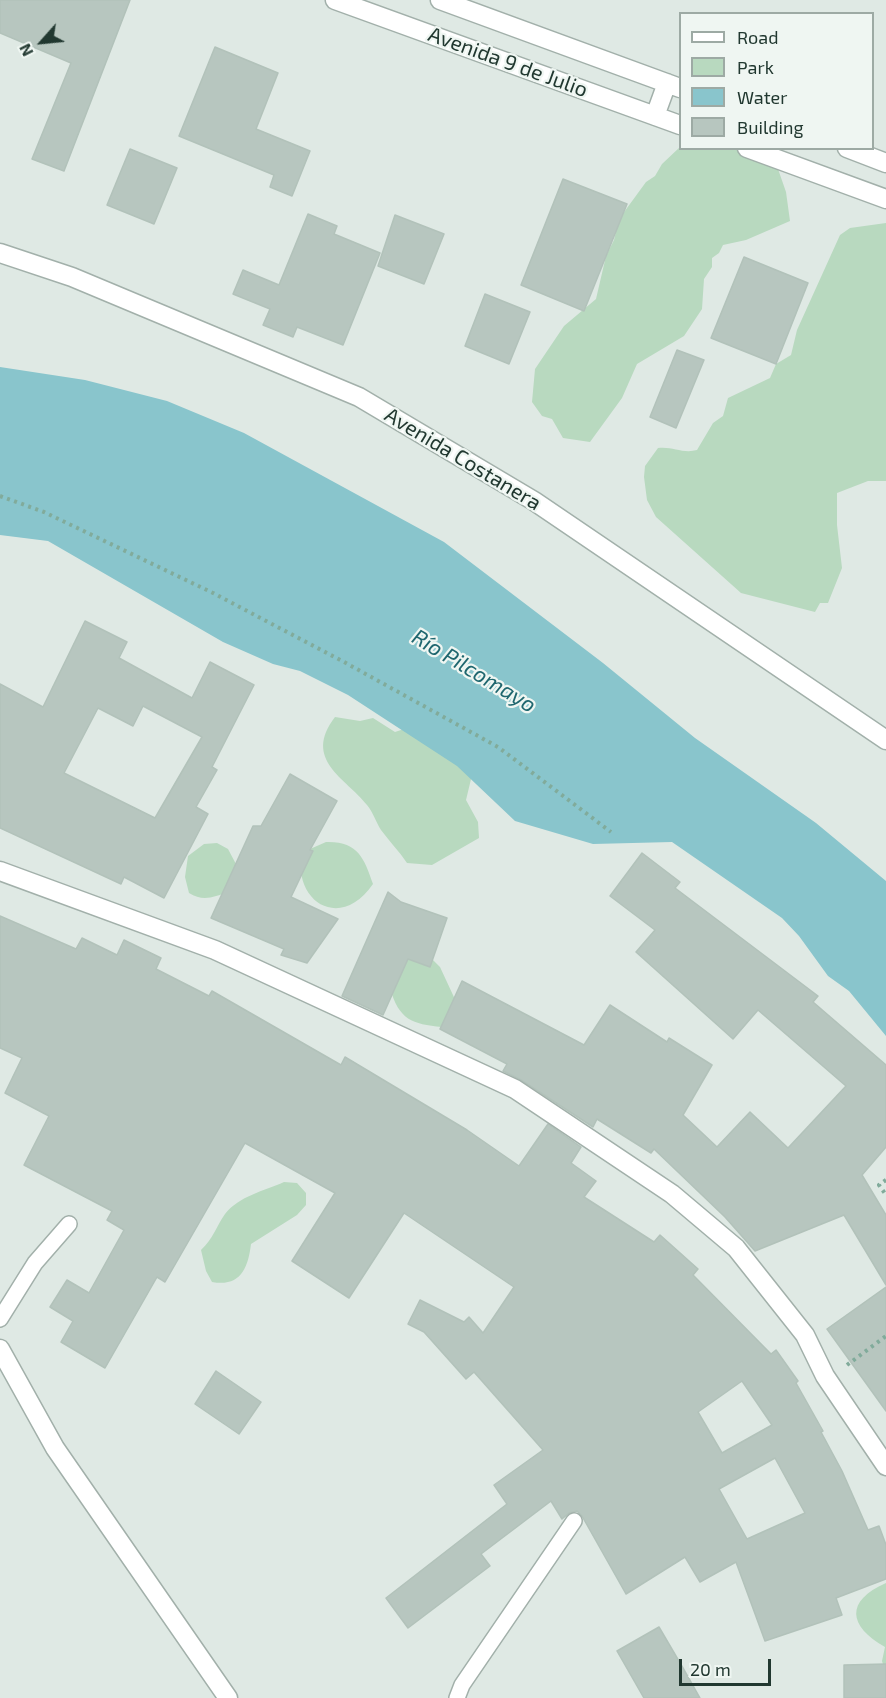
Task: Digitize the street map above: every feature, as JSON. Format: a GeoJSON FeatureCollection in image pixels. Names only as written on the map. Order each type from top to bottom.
{"type":"FeatureCollection","features":[{"type":"Feature","properties":{"kind":"street","name":"Avenida 9 de Julio"},"geometry":{"type":"LineString","coordinates":[[335,0],[679,124]]}},
{"type":"Feature","properties":{"kind":"street","name":"Avenida 9 de Julio"},"geometry":{"type":"LineString","coordinates":[[440,0],[674,86]]}},
{"type":"Feature","properties":{"kind":"street"},"geometry":{"type":"LineString","coordinates":[[655,116],[674,86]]}},
{"type":"Feature","properties":{"kind":"street"},"geometry":{"type":"LineString","coordinates":[[752,150],[886,199]]}},
{"type":"Feature","properties":{"kind":"street"},"geometry":{"type":"LineString","coordinates":[[852,150],[886,163]]}},
{"type":"Feature","properties":{"kind":"street","name":"Avenida Costanera"},"geometry":{"type":"LineString","coordinates":[[0,254],[72,277],[359,397],[534,501],[886,740]]}},
{"type":"Feature","properties":{"kind":"street"},"geometry":{"type":"LineString","coordinates":[[0,871],[215,950],[515,1089],[672,1194],[736,1248],[805,1335],[825,1376],[886,1467]]}},
{"type":"Feature","properties":{"kind":"street"},"geometry":{"type":"LineString","coordinates":[[0,1349],[55,1448],[228,1698]]}},
{"type":"Feature","properties":{"kind":"lane"},"geometry":{"type":"LineString","coordinates":[[0,1319],[35,1263],[69,1224]]}},
{"type":"Feature","properties":{"kind":"lane"},"geometry":{"type":"LineString","coordinates":[[457,1698],[462,1685],[574,1521]]}},
{"type":"Feature","properties":{"kind":"path"},"geometry":{"type":"LineString","coordinates":[[0,496],[44,512],[202,588],[498,747],[611,832]]}},
{"type":"Feature","properties":{"kind":"path"},"geometry":{"type":"LineString","coordinates":[[886,1180],[879,1185],[886,1195]]}},
{"type":"Feature","properties":{"kind":"path"},"geometry":{"type":"LineString","coordinates":[[825,1376],[846,1367],[886,1336]]}},
{"type":"Feature","properties":{"kind":"green space"},"geometry":{"type":"Polygon","coordinates":[[[679,148],[679,150],[747,150],[778,169],[786,192],[790,221],[746,240],[723,245],[719,253],[712,258],[712,267],[704,279],[702,309],[684,336],[637,364],[622,398],[590,442],[563,438],[552,419],[542,416],[532,402],[535,369],[564,326],[596,299],[606,256],[614,240],[619,219],[646,182],[655,176],[662,164],[679,148]]]}},
{"type":"Feature","properties":{"kind":"green space"},"geometry":{"type":"Polygon","coordinates":[[[886,223],[886,481],[868,481],[837,493],[837,525],[842,568],[828,603],[820,603],[815,612],[741,593],[656,517],[647,500],[645,466],[658,448],[697,450],[713,423],[723,416],[728,398],[770,378],[776,364],[791,355],[797,330],[840,235],[850,228],[886,223]]]}},
{"type":"Feature","properties":{"kind":"green space"},"geometry":{"type":"Polygon","coordinates":[[[335,717],[360,721],[373,718],[395,732],[407,728],[472,775],[466,800],[478,822],[479,838],[432,865],[407,863],[381,830],[367,805],[339,777],[325,757],[323,745],[326,732],[335,717]]]}},
{"type":"Feature","properties":{"kind":"green space"},"geometry":{"type":"Polygon","coordinates":[[[326,842],[346,844],[353,848],[363,859],[373,884],[361,898],[348,906],[335,908],[323,905],[313,898],[305,886],[301,871],[301,853],[326,842]]]}},
{"type":"Feature","properties":{"kind":"green space"},"geometry":{"type":"Polygon","coordinates":[[[217,843],[228,849],[237,866],[228,892],[208,898],[194,896],[189,893],[185,877],[188,856],[204,844],[217,843]]]}},
{"type":"Feature","properties":{"kind":"green space"},"geometry":{"type":"Polygon","coordinates":[[[400,957],[430,957],[440,967],[459,1008],[442,1027],[415,1022],[402,1014],[390,988],[400,957]]]}},
{"type":"Feature","properties":{"kind":"green space"},"geometry":{"type":"Polygon","coordinates":[[[284,1182],[297,1183],[306,1193],[306,1205],[297,1215],[251,1244],[245,1268],[236,1279],[222,1283],[212,1282],[206,1271],[201,1250],[225,1214],[245,1198],[284,1182]]]}},
{"type":"Feature","properties":{"kind":"green space"},"geometry":{"type":"Polygon","coordinates":[[[886,1583],[886,1674],[882,1661],[885,1647],[864,1631],[856,1614],[863,1598],[886,1583]]]}},
{"type":"Feature","properties":{"kind":"water","name":"Río Pilcomayo"},"geometry":{"type":"Polygon","coordinates":[[[0,367],[85,380],[167,401],[244,433],[444,542],[603,663],[695,738],[816,823],[886,881],[886,1036],[849,991],[828,976],[799,936],[782,918],[672,842],[593,844],[515,821],[457,766],[348,695],[300,671],[273,664],[223,642],[48,541],[0,535],[0,367]]]}},
{"type":"Feature","properties":{"kind":"building"},"geometry":{"type":"Polygon","coordinates":[[[0,0],[130,0],[64,171],[32,159],[71,63],[0,33],[0,0]]]}},
{"type":"Feature","properties":{"kind":"building"},"geometry":{"type":"Polygon","coordinates":[[[215,47],[278,73],[256,129],[310,151],[292,196],[270,187],[274,175],[179,136],[215,47]]]}},
{"type":"Feature","properties":{"kind":"building"},"geometry":{"type":"Polygon","coordinates":[[[130,149],[177,168],[154,224],[107,205],[130,149]]]}},
{"type":"Feature","properties":{"kind":"building"},"geometry":{"type":"Polygon","coordinates":[[[563,179],[627,204],[584,311],[521,285],[563,179]]]}},
{"type":"Feature","properties":{"kind":"building"},"geometry":{"type":"Polygon","coordinates":[[[308,214],[337,226],[334,234],[380,253],[343,345],[297,327],[293,337],[263,325],[270,309],[233,294],[243,270],[279,285],[308,214]]]}},
{"type":"Feature","properties":{"kind":"building"},"geometry":{"type":"Polygon","coordinates":[[[395,215],[444,234],[424,284],[378,266],[395,215]]]}},
{"type":"Feature","properties":{"kind":"building"},"geometry":{"type":"Polygon","coordinates":[[[744,257],[808,283],[776,364],[711,338],[744,257]]]}},
{"type":"Feature","properties":{"kind":"building"},"geometry":{"type":"Polygon","coordinates":[[[485,294],[530,312],[509,364],[465,346],[485,294]]]}},
{"type":"Feature","properties":{"kind":"building"},"geometry":{"type":"Polygon","coordinates":[[[677,350],[704,360],[676,428],[650,417],[677,350]]]}},
{"type":"Feature","properties":{"kind":"building"},"geometry":{"type":"Polygon","coordinates":[[[85,621],[127,642],[119,658],[192,698],[210,662],[254,685],[212,767],[217,770],[196,807],[208,814],[164,898],[124,877],[121,884],[0,828],[0,684],[43,707],[85,621]],[[143,706],[133,726],[98,708],[64,773],[155,818],[202,737],[143,706]]]}},
{"type":"Feature","properties":{"kind":"building"},"geometry":{"type":"Polygon","coordinates":[[[290,774],[337,801],[310,850],[313,851],[291,897],[338,919],[307,963],[281,955],[284,949],[211,918],[253,826],[261,826],[290,774]]]}},
{"type":"Feature","properties":{"kind":"building"},"geometry":{"type":"Polygon","coordinates":[[[642,853],[680,882],[675,888],[818,996],[813,1002],[886,1065],[886,1147],[862,1175],[886,1215],[886,1285],[844,1215],[755,1251],[725,1217],[654,1149],[651,1153],[597,1119],[593,1127],[521,1080],[503,1071],[507,1064],[440,1029],[462,981],[584,1045],[610,1005],[667,1042],[669,1038],[712,1065],[683,1115],[717,1147],[750,1112],[788,1148],[846,1086],[758,1010],[733,1039],[636,952],[655,930],[610,896],[642,853]]]}},
{"type":"Feature","properties":{"kind":"building"},"geometry":{"type":"Polygon","coordinates":[[[388,892],[401,902],[447,918],[430,967],[408,959],[383,1015],[342,996],[388,892]]]}},
{"type":"Feature","properties":{"kind":"building"},"geometry":{"type":"Polygon","coordinates":[[[0,916],[76,949],[82,938],[117,955],[124,940],[161,958],[156,969],[209,996],[212,991],[341,1065],[345,1057],[467,1130],[519,1166],[548,1124],[581,1147],[571,1163],[596,1181],[584,1197],[654,1242],[660,1235],[698,1269],[693,1275],[771,1354],[776,1350],[798,1381],[796,1383],[823,1431],[821,1432],[842,1471],[868,1530],[879,1526],[886,1545],[886,1579],[836,1598],[842,1615],[765,1641],[736,1562],[700,1582],[685,1557],[626,1594],[582,1516],[577,1511],[569,1513],[562,1519],[551,1501],[481,1554],[490,1566],[408,1628],[386,1598],[507,1504],[494,1485],[543,1450],[474,1372],[466,1379],[424,1332],[408,1324],[420,1300],[464,1322],[469,1317],[483,1333],[514,1287],[404,1213],[349,1298],[292,1261],[335,1193],[245,1143],[165,1282],[157,1277],[105,1368],[61,1342],[73,1321],[50,1307],[67,1280],[89,1293],[124,1230],[107,1220],[112,1211],[24,1165],[49,1116],[5,1093],[22,1058],[0,1048],[0,916]],[[742,1381],[698,1412],[722,1453],[772,1425],[742,1381]],[[775,1458],[719,1489],[747,1539],[805,1513],[775,1458]]]}},
{"type":"Feature","properties":{"kind":"building"},"geometry":{"type":"Polygon","coordinates":[[[886,1287],[886,1411],[827,1329],[886,1287]]]}},
{"type":"Feature","properties":{"kind":"building"},"geometry":{"type":"Polygon","coordinates":[[[216,1371],[261,1402],[239,1434],[195,1404],[216,1371]]]}},
{"type":"Feature","properties":{"kind":"building"},"geometry":{"type":"Polygon","coordinates":[[[659,1627],[700,1698],[644,1698],[617,1651],[659,1627]]]}},
{"type":"Feature","properties":{"kind":"building"},"geometry":{"type":"Polygon","coordinates":[[[886,1664],[886,1698],[844,1698],[844,1665],[886,1664]]]}}]}
